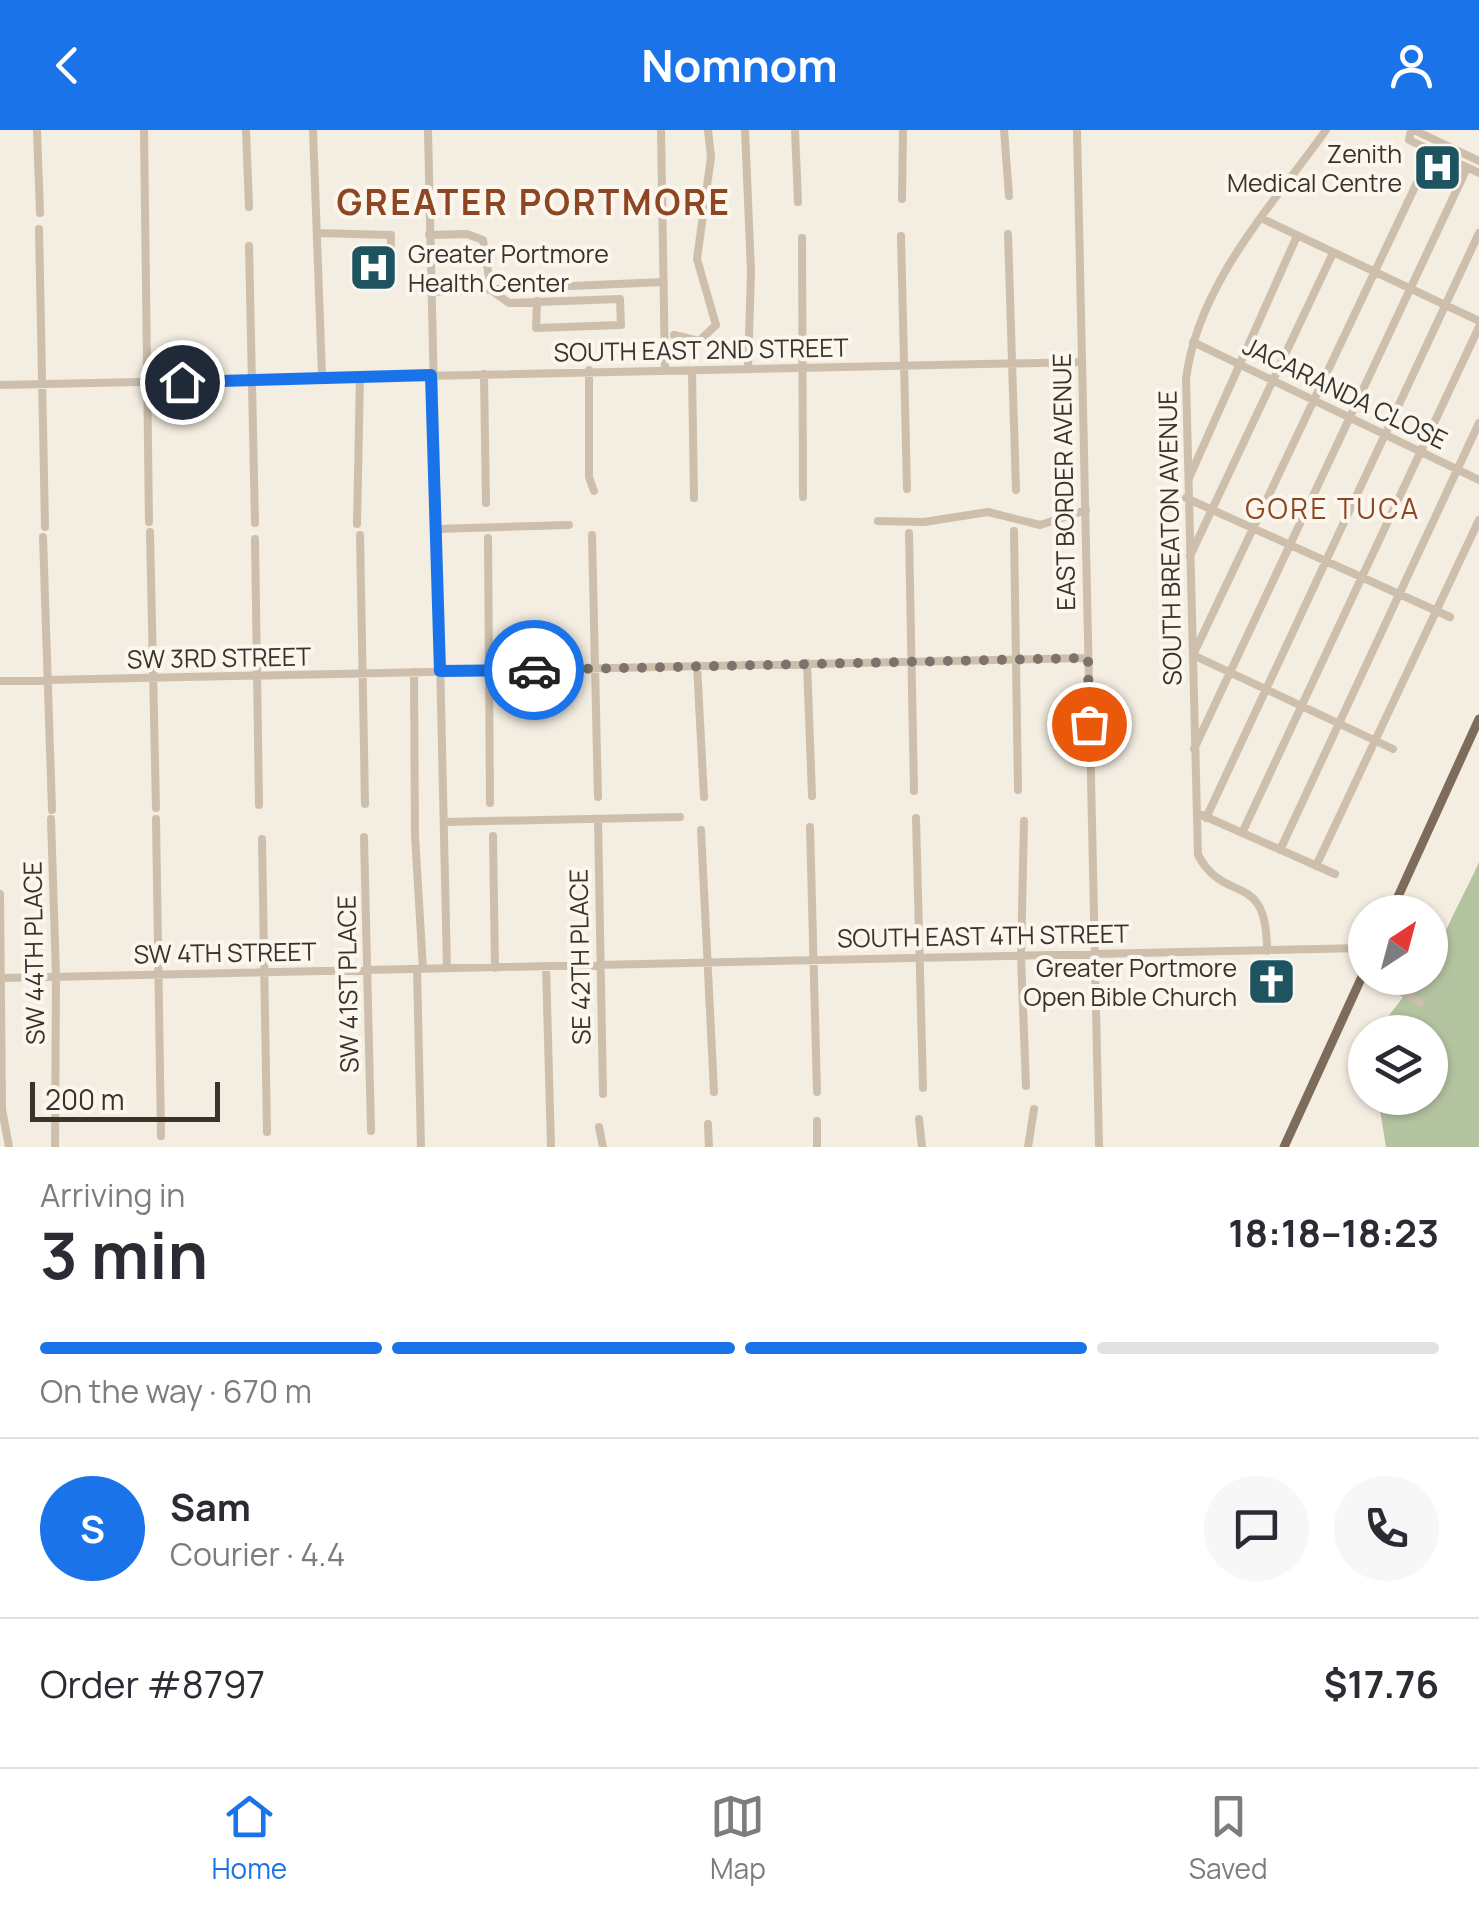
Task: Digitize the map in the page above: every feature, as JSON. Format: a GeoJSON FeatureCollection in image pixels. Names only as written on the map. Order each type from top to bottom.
{"type":"FeatureCollection","features":[{"type":"Feature","properties":{"kind":"main road"},"geometry":{"type":"LineString","coordinates":[[1400,895],[1479,719]]}},
{"type":"Feature","properties":{"kind":"main road"},"geometry":{"type":"LineString","coordinates":[[1284,1147],[1354,995]]}},
{"type":"Feature","properties":{"kind":"street"},"geometry":{"type":"LineString","coordinates":[[37,130],[40,213]]}},
{"type":"Feature","properties":{"kind":"street"},"geometry":{"type":"LineString","coordinates":[[144,130],[156,808]]}},
{"type":"Feature","properties":{"kind":"street"},"geometry":{"type":"LineString","coordinates":[[246,130],[249,208]]}},
{"type":"Feature","properties":{"kind":"street"},"geometry":{"type":"LineString","coordinates":[[312,130],[322,376]]}},
{"type":"Feature","properties":{"kind":"street"},"geometry":{"type":"LineString","coordinates":[[428,130],[447,968]]}},
{"type":"Feature","properties":{"kind":"street"},"geometry":{"type":"LineString","coordinates":[[661,130],[665,372]]}},
{"type":"Feature","properties":{"kind":"street"},"geometry":{"type":"LineString","coordinates":[[674,334],[698,340],[716,325],[697,259],[711,157],[708,130]]}},
{"type":"Feature","properties":{"kind":"street"},"geometry":{"type":"LineString","coordinates":[[745,130],[750,271],[748,370]]}},
{"type":"Feature","properties":{"kind":"street"},"geometry":{"type":"LineString","coordinates":[[795,130],[798,202]]}},
{"type":"Feature","properties":{"kind":"street"},"geometry":{"type":"LineString","coordinates":[[902,199],[903,130]]}},
{"type":"Feature","properties":{"kind":"street"},"geometry":{"type":"LineString","coordinates":[[1004,130],[1009,196]]}},
{"type":"Feature","properties":{"kind":"street","name":"EAST BORDER AVENUE"},"geometry":{"type":"LineString","coordinates":[[1077,130],[1098,1147]]}},
{"type":"Feature","properties":{"kind":"street","name":"SOUTH BREATON AVENUE"},"geometry":{"type":"LineString","coordinates":[[1267,952],[1267,924],[1261,904],[1212,873],[1201,861],[1192,753],[1186,379],[1192,342],[1216,286],[1326,130]]}},
{"type":"Feature","properties":{"kind":"street"},"geometry":{"type":"LineString","coordinates":[[1479,161],[1412,130],[1409,140],[1479,173]]}},
{"type":"Feature","properties":{"kind":"street"},"geometry":{"type":"LineString","coordinates":[[1393,749],[1193,655],[1432,151]]}},
{"type":"Feature","properties":{"kind":"street"},"geometry":{"type":"LineString","coordinates":[[1192,753],[1467,168]]}},
{"type":"Feature","properties":{"kind":"street"},"geometry":{"type":"LineString","coordinates":[[1242,834],[1479,324],[1263,218]]}},
{"type":"Feature","properties":{"kind":"street","name":"SW 44TH PLACE"},"geometry":{"type":"LineString","coordinates":[[40,230],[40,384],[56,976],[55,1147]]}},
{"type":"Feature","properties":{"kind":"street"},"geometry":{"type":"LineString","coordinates":[[317,233],[390,236],[390,278]]}},
{"type":"Feature","properties":{"kind":"street"},"geometry":{"type":"LineString","coordinates":[[428,235],[467,234],[483,240],[491,290],[509,303],[620,299]]}},
{"type":"Feature","properties":{"kind":"street"},"geometry":{"type":"LineString","coordinates":[[1008,234],[1016,490]]}},
{"type":"Feature","properties":{"kind":"street"},"geometry":{"type":"LineString","coordinates":[[1206,818],[1479,234]]}},
{"type":"Feature","properties":{"kind":"street"},"geometry":{"type":"LineString","coordinates":[[901,236],[907,490]]}},
{"type":"Feature","properties":{"kind":"street"},"geometry":{"type":"LineString","coordinates":[[1187,482],[1297,236]]}},
{"type":"Feature","properties":{"kind":"street"},"geometry":{"type":"LineString","coordinates":[[802,238],[804,496]]}},
{"type":"Feature","properties":{"kind":"street"},"geometry":{"type":"LineString","coordinates":[[249,246],[254,524]]}},
{"type":"Feature","properties":{"kind":"street"},"geometry":{"type":"LineString","coordinates":[[1188,558],[1333,253]]}},
{"type":"Feature","properties":{"kind":"street"},"geometry":{"type":"LineString","coordinates":[[430,292],[664,282]]}},
{"type":"Feature","properties":{"kind":"street"},"geometry":{"type":"LineString","coordinates":[[538,301],[536,328],[621,324],[620,284]]}},
{"type":"Feature","properties":{"kind":"street","name":"JACARANDA CLOSE"},"geometry":{"type":"LineString","coordinates":[[1192,342],[1479,480]]}},
{"type":"Feature","properties":{"kind":"street","name":"SOUTH EAST 2ND STREET"},"geometry":{"type":"LineString","coordinates":[[0,385],[1082,362]]}},
{"type":"Feature","properties":{"kind":"street"},"geometry":{"type":"LineString","coordinates":[[589,370],[589,478],[594,491]]}},
{"type":"Feature","properties":{"kind":"street"},"geometry":{"type":"LineString","coordinates":[[692,371],[694,498]]}},
{"type":"Feature","properties":{"kind":"street"},"geometry":{"type":"LineString","coordinates":[[484,374],[486,504]]}},
{"type":"Feature","properties":{"kind":"street"},"geometry":{"type":"LineString","coordinates":[[357,524],[360,376]]}},
{"type":"Feature","properties":{"kind":"street"},"geometry":{"type":"LineString","coordinates":[[1280,850],[1397,592],[1479,424]]}},
{"type":"Feature","properties":{"kind":"street"},"geometry":{"type":"LineString","coordinates":[[1186,498],[1450,617]]}},
{"type":"Feature","properties":{"kind":"street"},"geometry":{"type":"LineString","coordinates":[[878,522],[924,522],[988,512],[1040,525],[1086,510]]}},
{"type":"Feature","properties":{"kind":"street"},"geometry":{"type":"LineString","coordinates":[[1316,866],[1479,520]]}},
{"type":"Feature","properties":{"kind":"street"},"geometry":{"type":"LineString","coordinates":[[437,530],[569,525]]}},
{"type":"Feature","properties":{"kind":"street"},"geometry":{"type":"LineString","coordinates":[[1014,531],[1018,790]]}},
{"type":"Feature","properties":{"kind":"street"},"geometry":{"type":"LineString","coordinates":[[909,533],[914,791]]}},
{"type":"Feature","properties":{"kind":"street"},"geometry":{"type":"LineString","coordinates":[[592,534],[598,798]]}},
{"type":"Feature","properties":{"kind":"street"},"geometry":{"type":"LineString","coordinates":[[360,535],[365,804]]}},
{"type":"Feature","properties":{"kind":"street"},"geometry":{"type":"LineString","coordinates":[[488,538],[490,803]]}},
{"type":"Feature","properties":{"kind":"street"},"geometry":{"type":"LineString","coordinates":[[256,539],[259,805]]}},
{"type":"Feature","properties":{"kind":"street","name":"SW 3RD STREET"},"geometry":{"type":"LineString","coordinates":[[0,681],[1088,658]]}},
{"type":"Feature","properties":{"kind":"street"},"geometry":{"type":"LineString","coordinates":[[807,663],[812,796]]}},
{"type":"Feature","properties":{"kind":"street"},"geometry":{"type":"LineString","coordinates":[[697,666],[704,798]]}},
{"type":"Feature","properties":{"kind":"street"},"geometry":{"type":"LineString","coordinates":[[414,672],[421,1147]]}},
{"type":"Feature","properties":{"kind":"street"},"geometry":{"type":"LineString","coordinates":[[1195,810],[1335,874]]}},
{"type":"Feature","properties":{"kind":"street"},"geometry":{"type":"LineString","coordinates":[[444,822],[680,817]]}},
{"type":"Feature","properties":{"kind":"street","name":"SE 42TH PLACE"},"geometry":{"type":"LineString","coordinates":[[598,818],[603,1094]]}},
{"type":"Feature","properties":{"kind":"street"},"geometry":{"type":"LineString","coordinates":[[916,818],[923,1088]]}},
{"type":"Feature","properties":{"kind":"street"},"geometry":{"type":"LineString","coordinates":[[156,819],[161,1136]]}},
{"type":"Feature","properties":{"kind":"street"},"geometry":{"type":"LineString","coordinates":[[1024,821],[1021,956],[1026,1086]]}},
{"type":"Feature","properties":{"kind":"street"},"geometry":{"type":"LineString","coordinates":[[810,827],[817,1092]]}},
{"type":"Feature","properties":{"kind":"street"},"geometry":{"type":"LineString","coordinates":[[701,830],[714,1092]]}},
{"type":"Feature","properties":{"kind":"street"},"geometry":{"type":"LineString","coordinates":[[494,836],[495,968]]}},
{"type":"Feature","properties":{"kind":"street","name":"SW 41ST PLACE"},"geometry":{"type":"LineString","coordinates":[[364,837],[371,1131]]}},
{"type":"Feature","properties":{"kind":"street"},"geometry":{"type":"LineString","coordinates":[[262,839],[268,1132]]}},
{"type":"Feature","properties":{"kind":"street"},"geometry":{"type":"LineString","coordinates":[[0,894],[2,1109],[9,1147]]}},
{"type":"Feature","properties":{"kind":"street","name":"SOUTH EAST 4TH STREET"},"geometry":{"type":"LineString","coordinates":[[546,966],[1348,949]]}},
{"type":"Feature","properties":{"kind":"street"},"geometry":{"type":"LineString","coordinates":[[546,966],[552,1147]]}},
{"type":"Feature","properties":{"kind":"street","name":"SW 4TH STREET"},"geometry":{"type":"LineString","coordinates":[[3,978],[546,966]]}},
{"type":"Feature","properties":{"kind":"street"},"geometry":{"type":"LineString","coordinates":[[1407,995],[1420,1003]]}},
{"type":"Feature","properties":{"kind":"street"},"geometry":{"type":"LineString","coordinates":[[1028,1147],[1034,1109]]}},
{"type":"Feature","properties":{"kind":"street"},"geometry":{"type":"LineString","coordinates":[[920,1119],[922,1147]]}},
{"type":"Feature","properties":{"kind":"street"},"geometry":{"type":"LineString","coordinates":[[817,1121],[817,1147]]}},
{"type":"Feature","properties":{"kind":"street"},"geometry":{"type":"LineString","coordinates":[[708,1124],[710,1147]]}},
{"type":"Feature","properties":{"kind":"street"},"geometry":{"type":"LineString","coordinates":[[600,1126],[603,1147]]}},
{"type":"Feature","properties":{"kind":"green space"},"geometry":{"type":"Polygon","coordinates":[[[1479,862],[1479,1147],[1386,1147],[1381,1115],[1448,1115],[1448,1015],[1389,1015],[1405,995],[1448,995],[1448,927],[1479,862]]]}},
{"type":"Feature","properties":{"kind":"way so far"},"geometry":{"type":"LineString","coordinates":[[534,670],[1088,658],[1089,724]]}},
{"type":"Feature","properties":{"kind":"place","name":"Zenith Medical Centre"},"geometry":{"type":"Point","coordinates":[1437,168]}},
{"type":"Feature","properties":{"kind":"place","name":"Greater Portmore Health Center"},"geometry":{"type":"Point","coordinates":[373,268]}},
{"type":"Feature","properties":{"kind":"place","name":"Greater Portmore Open Bible Church"},"geometry":{"type":"Point","coordinates":[1272,982]}},
{"type":"Feature","properties":{"kind":"district","name":"GREATER PORTMORE"},"geometry":{"type":"Point","coordinates":[534,203]}},
{"type":"Feature","properties":{"kind":"district","name":"GORE TUCA"},"geometry":{"type":"Point","coordinates":[1333,509]}},
{"type":"Feature","properties":{"kind":"route"},"geometry":{"type":"LineString","coordinates":[[182,382],[431,375],[440,671],[534,670]]}}]}
